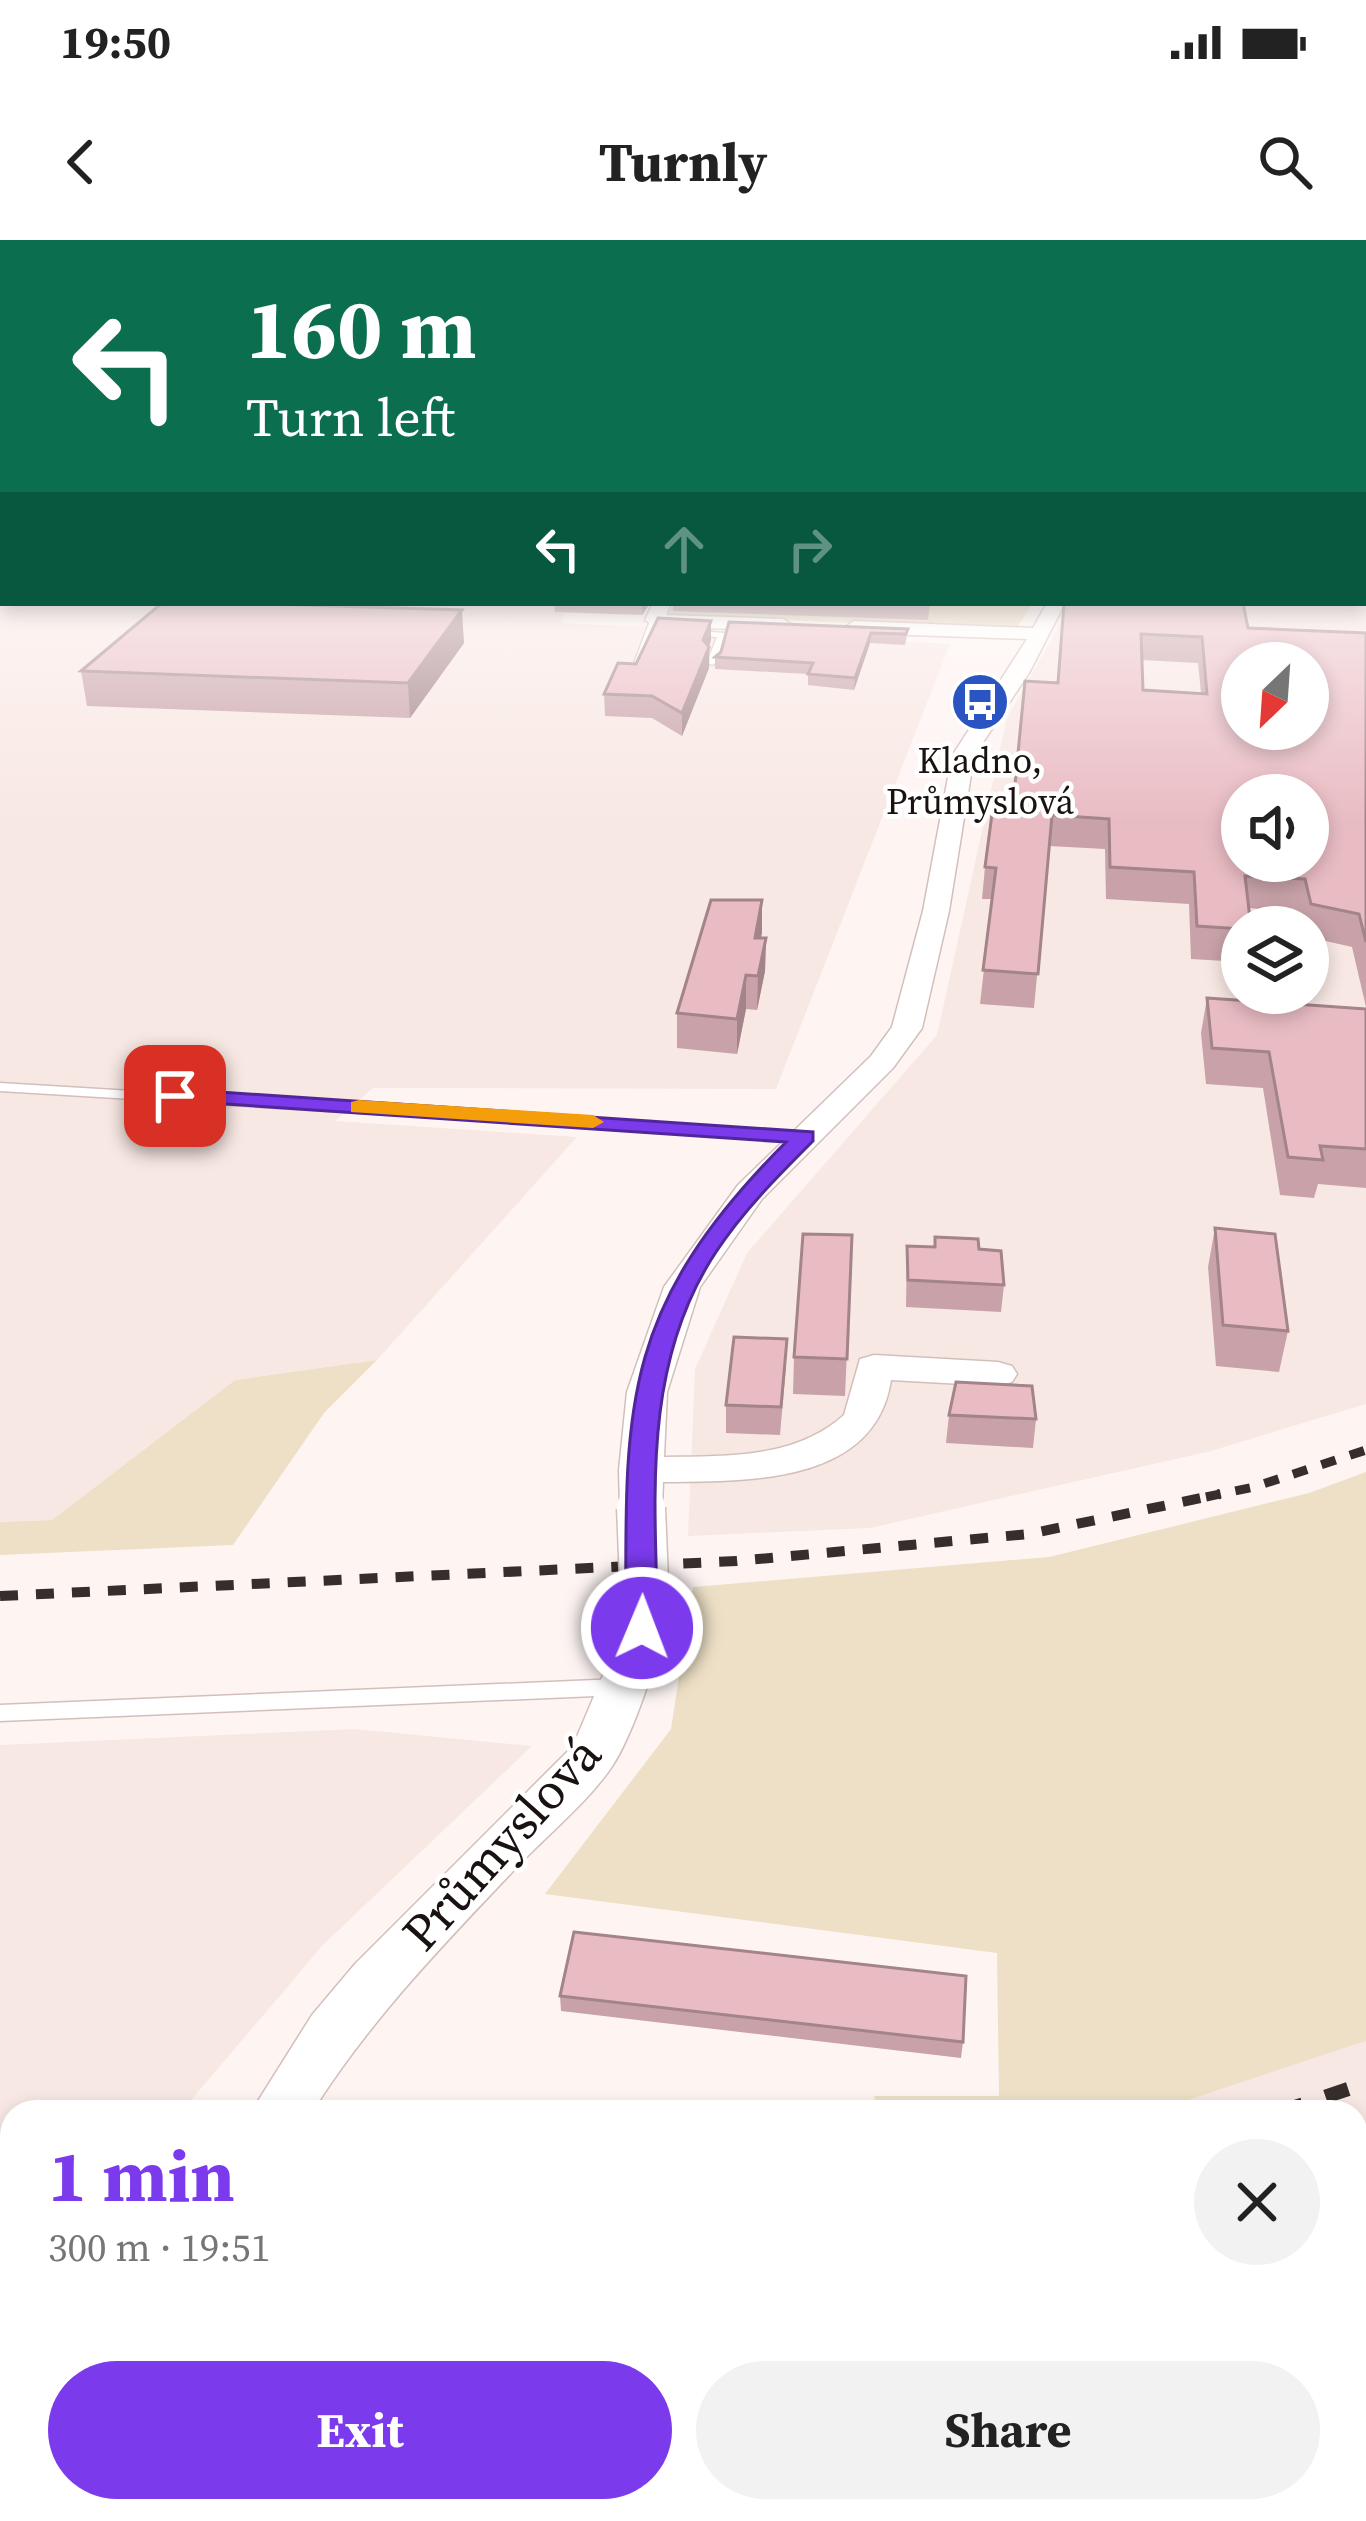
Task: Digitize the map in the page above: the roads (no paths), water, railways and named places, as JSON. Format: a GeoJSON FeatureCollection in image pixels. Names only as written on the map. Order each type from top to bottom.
{"type":"FeatureCollection","features":[{"type":"Feature","properties":{"kind":"street","name":"Průmyslová"},"geometry":{"type":"LineString","coordinates":[[288,2100],[332,2032],[374,1980],[593,1756],[624,1687],[642,1628],[640,1489],[652,1369],[682,1287],[732,1213],[892,1051],[907,1028],[936,910],[963,756],[1053,608]]}},
{"type":"Feature","properties":{"kind":"street"},"geometry":{"type":"LineString","coordinates":[[655,618],[813,626]]}},
{"type":"Feature","properties":{"kind":"street"},"geometry":{"type":"LineString","coordinates":[[836,627],[1040,634]]}},
{"type":"Feature","properties":{"kind":"street"},"geometry":{"type":"LineString","coordinates":[[640,1489],[758,1466],[834,1444],[862,1418],[874,1367],[998,1374]]}},
{"type":"Feature","properties":{"kind":"lane"},"geometry":{"type":"LineString","coordinates":[[636,664],[655,618],[722,635],[712,662]]}},
{"type":"Feature","properties":{"kind":"lane"},"geometry":{"type":"LineString","coordinates":[[0,1087],[805,1136]]}},
{"type":"Feature","properties":{"kind":"lane"},"geometry":{"type":"LineString","coordinates":[[0,1713],[624,1687]]}},
{"type":"Feature","properties":{"kind":"railway"},"geometry":{"type":"LineString","coordinates":[[1206,1497],[1254,1487],[1366,1450]]}},
{"type":"Feature","properties":{"kind":"railway"},"geometry":{"type":"LineString","coordinates":[[0,1596],[737,1561],[1029,1534],[1220,1494]]}},
{"type":"Feature","properties":{"kind":"railway"},"geometry":{"type":"LineString","coordinates":[[1316,2100],[1366,2083]]}},
{"type":"Feature","properties":{"kind":"place","name":"Kladno, Průmyslová"},"geometry":{"type":"Point","coordinates":[980,702]}}]}
